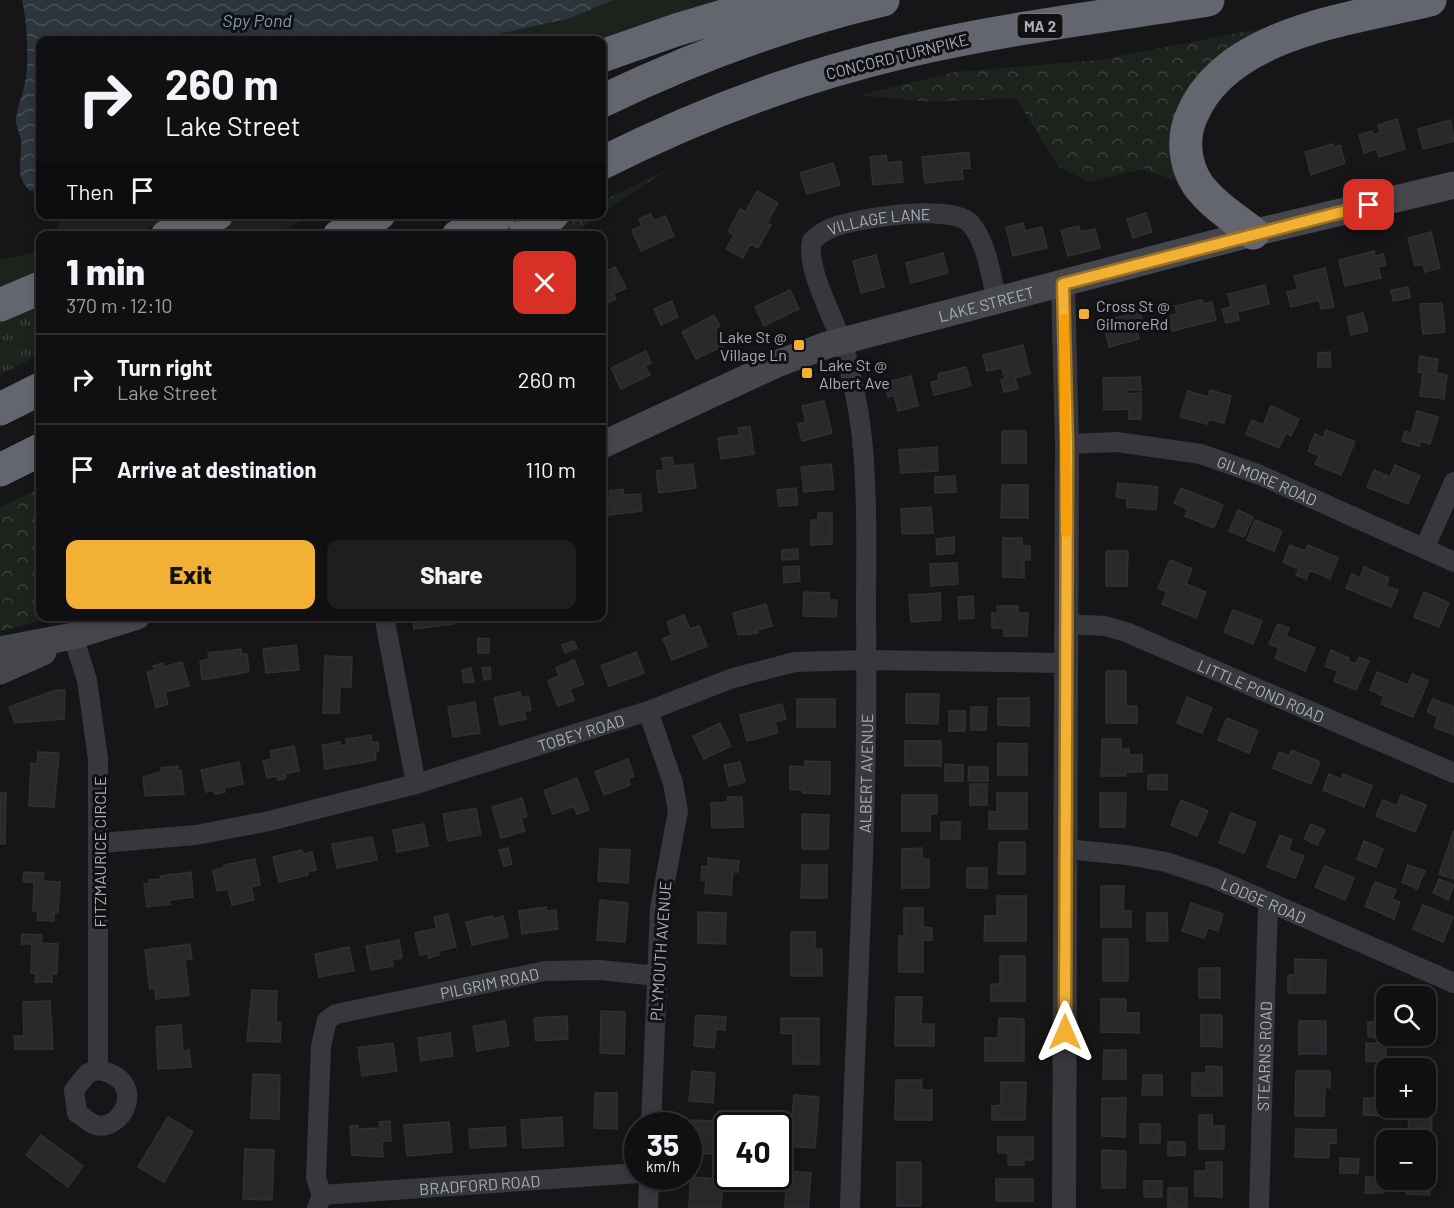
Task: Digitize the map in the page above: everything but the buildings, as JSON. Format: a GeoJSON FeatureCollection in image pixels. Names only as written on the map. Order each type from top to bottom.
{"type":"FeatureCollection","features":[{"type":"Feature","properties":{"kind":"highway"},"geometry":{"type":"LineString","coordinates":[[606,56],[676,30],[774,1],[813,0]]}},
{"type":"Feature","properties":{"kind":"highway"},"geometry":{"type":"LineString","coordinates":[[606,99],[732,46],[825,15],[883,0]]}},
{"type":"Feature","properties":{"kind":"highway","name":"CONCORD TURNPIKE"},"geometry":{"type":"LineString","coordinates":[[606,161],[649,140],[775,89],[874,59],[974,37],[1208,0]]}},
{"type":"Feature","properties":{"kind":"highway"},"geometry":{"type":"LineString","coordinates":[[1253,233],[1207,195],[1190,166],[1186,145],[1187,127],[1194,109],[1206,90],[1239,60],[1278,39],[1430,0]]}},
{"type":"Feature","properties":{"kind":"highway"},"geometry":{"type":"LineString","coordinates":[[606,174],[649,140]]}},
{"type":"Feature","properties":{"kind":"highway"},"geometry":{"type":"LineString","coordinates":[[178,231],[206,219]]}},
{"type":"Feature","properties":{"kind":"highway"},"geometry":{"type":"LineString","coordinates":[[348,231],[370,219]]}},
{"type":"Feature","properties":{"kind":"highway"},"geometry":{"type":"LineString","coordinates":[[468,231],[490,219]]}},
{"type":"Feature","properties":{"kind":"highway"},"geometry":{"type":"LineString","coordinates":[[531,231],[546,219]]}},
{"type":"Feature","properties":{"kind":"highway"},"geometry":{"type":"LineString","coordinates":[[0,305],[36,290]]}},
{"type":"Feature","properties":{"kind":"highway"},"geometry":{"type":"LineString","coordinates":[[0,410],[36,391]]}},
{"type":"Feature","properties":{"kind":"highway"},"geometry":{"type":"LineString","coordinates":[[0,471],[36,452]]}},
{"type":"Feature","properties":{"kind":"main road","name":"LAKE STREET"},"geometry":{"type":"LineString","coordinates":[[606,443],[779,363],[841,340],[1253,233],[1454,185]]}},
{"type":"Feature","properties":{"kind":"main road"},"geometry":{"type":"LineString","coordinates":[[0,650],[73,636],[121,621]]}},
{"type":"Feature","properties":{"kind":"main road"},"geometry":{"type":"LineString","coordinates":[[0,672],[73,636]]}},
{"type":"Feature","properties":{"kind":"street","name":"VILLAGE LANE"},"geometry":{"type":"LineString","coordinates":[[841,340],[815,272],[810,248],[812,241],[818,236],[842,225],[891,216],[941,214],[964,218],[981,241],[997,301]]}},
{"type":"Feature","properties":{"kind":"street"},"geometry":{"type":"LineString","coordinates":[[1063,284],[1067,444],[1064,1208]]}},
{"type":"Feature","properties":{"kind":"street","name":"ALBERT AVENUE"},"geometry":{"type":"LineString","coordinates":[[841,340],[858,408],[862,439],[867,660],[865,794],[850,1208]]}},
{"type":"Feature","properties":{"kind":"street","name":"GILMORE ROAD"},"geometry":{"type":"LineString","coordinates":[[1067,444],[1117,442],[1201,454],[1260,475],[1425,547],[1454,562]]}},
{"type":"Feature","properties":{"kind":"street"},"geometry":{"type":"LineString","coordinates":[[1425,547],[1454,482]]}},
{"type":"Feature","properties":{"kind":"street"},"geometry":{"type":"LineString","coordinates":[[385,621],[416,784]]}},
{"type":"Feature","properties":{"kind":"street","name":"LITTLE POND ROAD"},"geometry":{"type":"LineString","coordinates":[[1066,624],[1105,626],[1126,632],[1454,773]]}},
{"type":"Feature","properties":{"kind":"street","name":"FITZMAURICE CIRCLE"},"geometry":{"type":"LineString","coordinates":[[73,636],[87,680],[100,784],[98,1070]]}},
{"type":"Feature","properties":{"kind":"street","name":"TOBEY ROAD"},"geometry":{"type":"LineString","coordinates":[[100,843],[196,835],[268,821],[416,784],[648,711],[764,669],[812,660],[1066,663]]}},
{"type":"Feature","properties":{"kind":"street","name":"PLYMOUTH AVENUE"},"geometry":{"type":"LineString","coordinates":[[648,711],[673,783],[678,811],[660,908],[652,1112]]}},
{"type":"Feature","properties":{"kind":"street","name":"LODGE ROAD"},"geometry":{"type":"LineString","coordinates":[[1065,849],[1127,855],[1166,862],[1214,878],[1268,904],[1454,983]]}},
{"type":"Feature","properties":{"kind":"street","name":"STEARNS ROAD"},"geometry":{"type":"LineString","coordinates":[[1258,1208],[1268,904]]}},
{"type":"Feature","properties":{"kind":"street","name":"PILGRIM ROAD"},"geometry":{"type":"LineString","coordinates":[[319,1202],[316,1178],[317,1108],[321,1046],[327,1020],[336,1014],[545,971],[600,970],[657,976]]}},
{"type":"Feature","properties":{"kind":"street","name":"BRADFORD ROAD"},"geometry":{"type":"LineString","coordinates":[[319,1202],[624,1174]]}},
{"type":"Feature","properties":{"kind":"street"},"geometry":{"type":"LineString","coordinates":[[648,1208],[649,1190]]}},
{"type":"Feature","properties":{"kind":"green space"},"geometry":{"type":"Polygon","coordinates":[[[613,0],[735,0],[606,39],[606,36],[490,36],[571,18],[613,0]]]}},
{"type":"Feature","properties":{"kind":"green space"},"geometry":{"type":"Polygon","coordinates":[[[1269,27],[1224,56],[1182,183],[1143,169],[1089,182],[1058,166],[1016,98],[929,102],[860,95],[955,72],[1099,60],[1269,27]]]}},
{"type":"Feature","properties":{"kind":"green space"},"geometry":{"type":"Polygon","coordinates":[[[667,170],[606,210],[606,199],[667,170]]]}},
{"type":"Feature","properties":{"kind":"green space"},"geometry":{"type":"Polygon","coordinates":[[[60,219],[172,219],[140,231],[56,231],[60,219]]]}},
{"type":"Feature","properties":{"kind":"green space"},"geometry":{"type":"Polygon","coordinates":[[[230,219],[305,219],[280,231],[200,231],[230,219]]]}},
{"type":"Feature","properties":{"kind":"green space"},"geometry":{"type":"Polygon","coordinates":[[[565,219],[594,219],[577,231],[545,231],[565,219]]]}},
{"type":"Feature","properties":{"kind":"green space"},"geometry":{"type":"Polygon","coordinates":[[[36,252],[36,275],[0,291],[0,260],[36,252]]]}},
{"type":"Feature","properties":{"kind":"green space"},"geometry":{"type":"Polygon","coordinates":[[[36,299],[36,356],[0,375],[0,315],[36,299]]]}},
{"type":"Feature","properties":{"kind":"green space"},"geometry":{"type":"Polygon","coordinates":[[[36,490],[36,621],[40,621],[0,631],[0,508],[36,490]]]}},
{"type":"Feature","properties":{"kind":"water","name":"Spy Pond"},"geometry":{"type":"Polygon","coordinates":[[[22,0],[613,0],[571,18],[490,36],[36,36],[36,190],[30,191],[20,173],[21,140],[16,121],[27,69],[22,0]]]}},
{"type":"Feature","properties":{"kind":"slow traffic"},"geometry":{"type":"LineString","coordinates":[[1064,319],[1067,444],[1066,532]]}},
{"type":"Feature","properties":{"kind":"place","name":"Cross St @ GilmoreRd"},"geometry":{"type":"Point","coordinates":[1084,314]}},
{"type":"Feature","properties":{"kind":"place","name":"Lake St @ Village Ln"},"geometry":{"type":"Point","coordinates":[799,345]}},
{"type":"Feature","properties":{"kind":"place","name":"Lake St @ Albert Ave"},"geometry":{"type":"Point","coordinates":[807,373]}},
{"type":"Feature","properties":{"kind":"route"},"geometry":{"type":"LineString","coordinates":[[1065,1032],[1067,444],[1063,284],[1253,233],[1369,205]]}}]}
